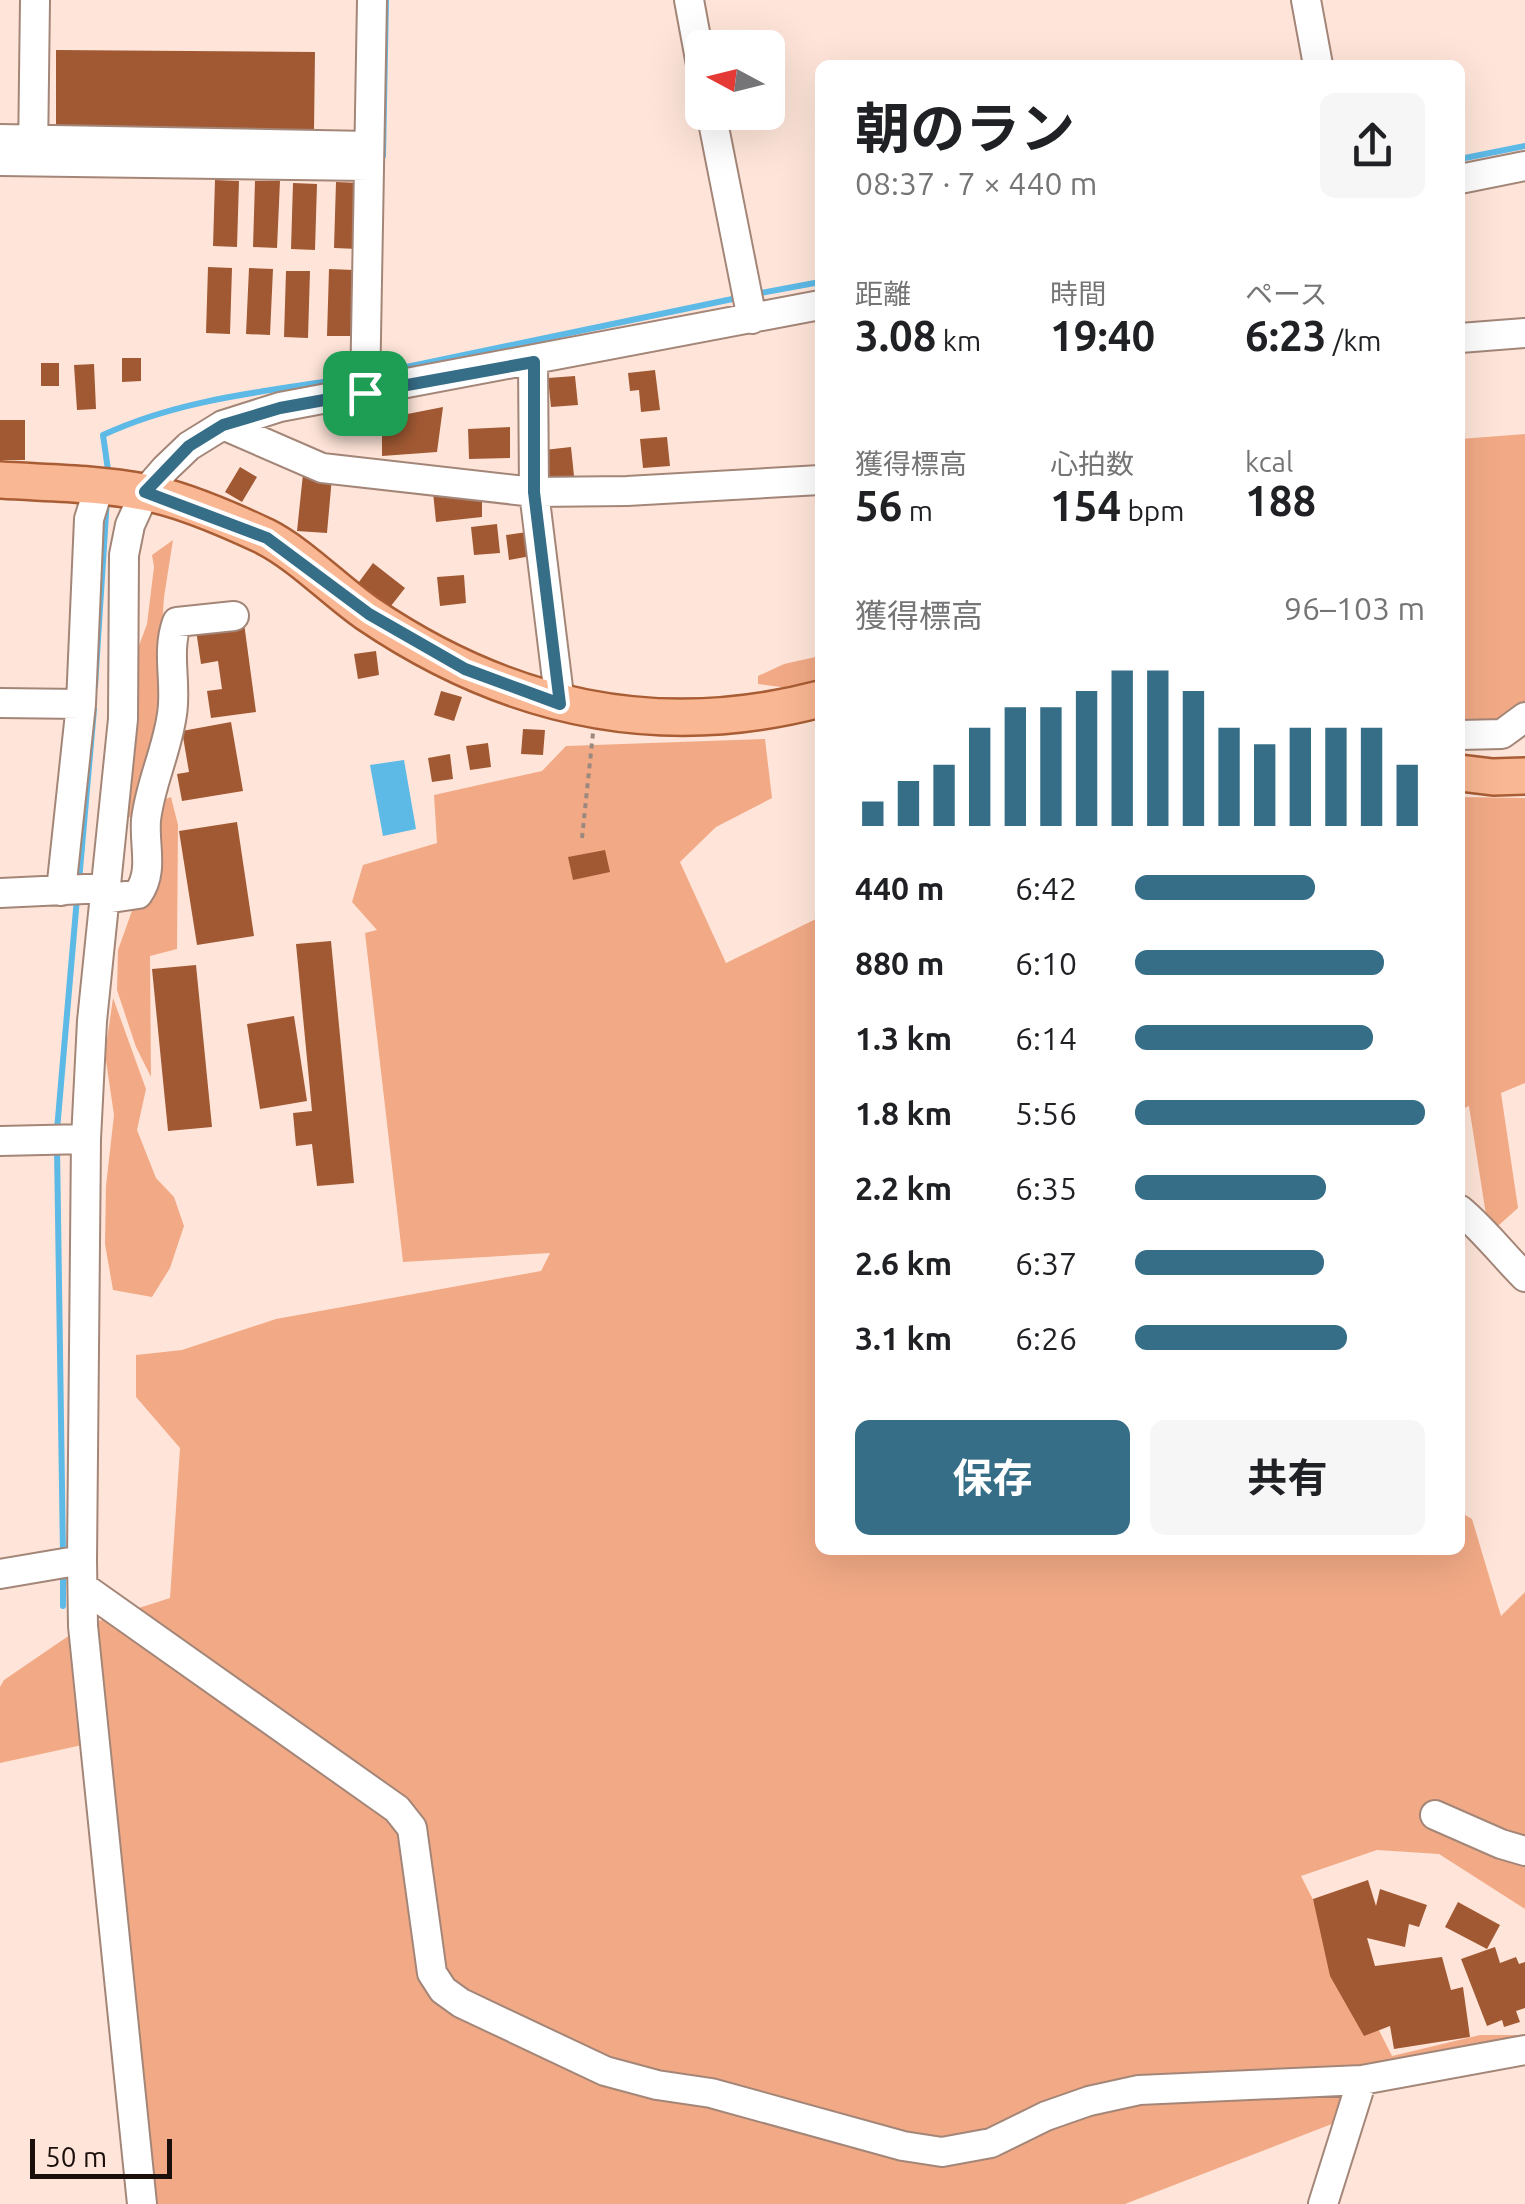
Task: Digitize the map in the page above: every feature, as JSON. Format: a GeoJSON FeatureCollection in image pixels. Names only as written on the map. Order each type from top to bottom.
{"type":"FeatureCollection","features":[{"type":"Feature","properties":{"kind":"main road"},"geometry":{"type":"LineString","coordinates":[[0,480],[145,492],[267,538],[369,614],[465,669],[560,704],[650,718],[706,718],[766,713],[815,701]]}},
{"type":"Feature","properties":{"kind":"main road"},"geometry":{"type":"LineString","coordinates":[[1465,774],[1493,778],[1525,776]]}},
{"type":"Feature","properties":{"kind":"street"},"geometry":{"type":"LineString","coordinates":[[34,150],[35,0]]}},
{"type":"Feature","properties":{"kind":"street"},"geometry":{"type":"LineString","coordinates":[[365,393],[372,0]]}},
{"type":"Feature","properties":{"kind":"street"},"geometry":{"type":"LineString","coordinates":[[688,0],[694,30]]}},
{"type":"Feature","properties":{"kind":"street"},"geometry":{"type":"LineString","coordinates":[[1306,0],[1317,60]]}},
{"type":"Feature","properties":{"kind":"street"},"geometry":{"type":"LineString","coordinates":[[715,130],[752,319]]}},
{"type":"Feature","properties":{"kind":"street"},"geometry":{"type":"LineString","coordinates":[[0,140],[34,150],[369,156]]}},
{"type":"Feature","properties":{"kind":"street"},"geometry":{"type":"LineString","coordinates":[[0,160],[34,150]]}},
{"type":"Feature","properties":{"kind":"street"},"geometry":{"type":"LineString","coordinates":[[1465,177],[1525,166]]}},
{"type":"Feature","properties":{"kind":"street"},"geometry":{"type":"LineString","coordinates":[[142,2204],[82,1574],[86,1139],[92,1021],[122,719],[124,554],[130,525],[145,492],[189,446],[223,425],[280,408],[815,306]]}},
{"type":"Feature","properties":{"kind":"street"},"geometry":{"type":"LineString","coordinates":[[1465,338],[1525,333]]}},
{"type":"Feature","properties":{"kind":"street"},"geometry":{"type":"LineString","coordinates":[[534,362],[534,492],[560,704]]}},
{"type":"Feature","properties":{"kind":"street"},"geometry":{"type":"LineString","coordinates":[[223,425],[322,468],[534,492],[622,492],[815,480]]}},
{"type":"Feature","properties":{"kind":"street"},"geometry":{"type":"LineString","coordinates":[[60,890],[81,704],[89,519],[99,488]]}},
{"type":"Feature","properties":{"kind":"street"},"geometry":{"type":"LineString","coordinates":[[0,894],[60,890],[138,894],[148,880],[146,824],[150,796],[173,711],[172,637],[177,622],[234,616]]}},
{"type":"Feature","properties":{"kind":"street"},"geometry":{"type":"LineString","coordinates":[[0,704],[81,704]]}},
{"type":"Feature","properties":{"kind":"street"},"geometry":{"type":"LineString","coordinates":[[1465,735],[1502,734],[1525,717]]}},
{"type":"Feature","properties":{"kind":"street"},"geometry":{"type":"LineString","coordinates":[[0,1141],[86,1139]]}},
{"type":"Feature","properties":{"kind":"street"},"geometry":{"type":"LineString","coordinates":[[1465,1214],[1489,1234],[1503,1256],[1525,1276]]}},
{"type":"Feature","properties":{"kind":"street"},"geometry":{"type":"LineString","coordinates":[[0,1574],[82,1574],[396,1809],[412,1828],[432,1973],[443,1990],[567,2056],[605,2071],[656,2085],[711,2093],[904,2146],[942,2152],[991,2143],[1046,2116],[1138,2090],[1362,2080],[1525,2050]]}},
{"type":"Feature","properties":{"kind":"street"},"geometry":{"type":"LineString","coordinates":[[1435,1815],[1525,1851]]}},
{"type":"Feature","properties":{"kind":"street"},"geometry":{"type":"LineString","coordinates":[[1323,2204],[1362,2080]]}},
{"type":"Feature","properties":{"kind":"path"},"geometry":{"type":"LineString","coordinates":[[582,838],[595,711]]}},
{"type":"Feature","properties":{"kind":"shaded area"},"geometry":{"type":"Polygon","coordinates":[[[1525,434],[1525,715],[1465,727],[1465,439],[1525,434]]]}},
{"type":"Feature","properties":{"kind":"shaded area"},"geometry":{"type":"Polygon","coordinates":[[[173,540],[161,644],[164,691],[136,818],[121,816],[124,686],[147,624],[152,555],[173,540]]]}},
{"type":"Feature","properties":{"kind":"shaded area"},"geometry":{"type":"Polygon","coordinates":[[[815,657],[815,681],[788,688],[758,684],[758,676],[784,664],[815,657]]]}},
{"type":"Feature","properties":{"kind":"shaded area"},"geometry":{"type":"Polygon","coordinates":[[[765,739],[772,798],[716,827],[680,862],[726,963],[815,919],[815,1555],[1465,1555],[1465,1515],[1472,1519],[1501,1616],[1525,1592],[1525,1909],[1439,1854],[1377,1850],[1301,1876],[1392,2056],[1480,2035],[1525,2035],[1525,2048],[1368,2078],[1337,2122],[1125,2204],[141,2204],[96,1742],[0,1763],[0,1687],[4,1680],[83,1626],[170,1598],[180,1448],[136,1397],[136,1355],[182,1350],[276,1319],[541,1271],[550,1253],[403,1262],[365,933],[377,930],[352,902],[363,865],[437,843],[434,795],[542,771],[566,746],[765,739]]]}},
{"type":"Feature","properties":{"kind":"shaded area"},"geometry":{"type":"Polygon","coordinates":[[[171,797],[178,825],[177,949],[150,956],[151,1077],[136,1047],[117,990],[118,950],[138,894],[157,802],[171,797]]]}},
{"type":"Feature","properties":{"kind":"shaded area"},"geometry":{"type":"Polygon","coordinates":[[[1465,797],[1525,798],[1525,1083],[1501,1093],[1518,1208],[1489,1234],[1469,1106],[1465,1108],[1465,797]]]}},
{"type":"Feature","properties":{"kind":"shaded area"},"geometry":{"type":"Polygon","coordinates":[[[113,998],[146,1089],[137,1130],[156,1178],[174,1197],[184,1226],[170,1268],[152,1297],[113,1290],[105,1244],[106,1186],[114,1115],[105,1054],[113,998]]]}},
{"type":"Feature","properties":{"kind":"water"},"geometry":{"type":"Polygon","coordinates":[[[404,760],[416,829],[383,836],[370,765],[404,760]]]}},
{"type":"Feature","properties":{"kind":"building"},"geometry":{"type":"Polygon","coordinates":[[[56,50],[315,52],[314,130],[56,128],[56,50]]]}},
{"type":"Feature","properties":{"kind":"building"},"geometry":{"type":"Polygon","coordinates":[[[215,180],[239,181],[237,247],[213,246],[215,180]]]}},
{"type":"Feature","properties":{"kind":"building"},"geometry":{"type":"Polygon","coordinates":[[[255,181],[280,181],[277,248],[253,247],[255,181]]]}},
{"type":"Feature","properties":{"kind":"building"},"geometry":{"type":"Polygon","coordinates":[[[336,182],[360,183],[358,249],[334,248],[336,182]]]}},
{"type":"Feature","properties":{"kind":"building"},"geometry":{"type":"Polygon","coordinates":[[[293,183],[317,184],[315,250],[291,249],[293,183]]]}},
{"type":"Feature","properties":{"kind":"building"},"geometry":{"type":"Polygon","coordinates":[[[208,267],[232,268],[230,334],[206,333],[208,267]]]}},
{"type":"Feature","properties":{"kind":"building"},"geometry":{"type":"Polygon","coordinates":[[[249,268],[273,269],[270,335],[246,334],[249,268]]]}},
{"type":"Feature","properties":{"kind":"building"},"geometry":{"type":"Polygon","coordinates":[[[329,269],[354,270],[351,336],[327,336],[329,269]]]}},
{"type":"Feature","properties":{"kind":"building"},"geometry":{"type":"Polygon","coordinates":[[[286,271],[310,271],[308,338],[284,337],[286,271]]]}},
{"type":"Feature","properties":{"kind":"building"},"geometry":{"type":"Polygon","coordinates":[[[122,358],[141,358],[141,381],[122,382],[122,358]]]}},
{"type":"Feature","properties":{"kind":"building"},"geometry":{"type":"Polygon","coordinates":[[[41,363],[59,363],[59,386],[41,386],[41,363]]]}},
{"type":"Feature","properties":{"kind":"building"},"geometry":{"type":"Polygon","coordinates":[[[94,364],[96,409],[77,410],[74,365],[94,364]]]}},
{"type":"Feature","properties":{"kind":"building"},"geometry":{"type":"Polygon","coordinates":[[[655,370],[660,410],[641,412],[639,390],[630,391],[628,373],[655,370]]]}},
{"type":"Feature","properties":{"kind":"building"},"geometry":{"type":"Polygon","coordinates":[[[575,376],[578,405],[551,407],[548,378],[575,376]]]}},
{"type":"Feature","properties":{"kind":"building"},"geometry":{"type":"Polygon","coordinates":[[[443,407],[437,452],[382,456],[382,419],[443,407]]]}},
{"type":"Feature","properties":{"kind":"building"},"geometry":{"type":"Polygon","coordinates":[[[0,420],[25,420],[25,460],[0,460],[0,420]]]}},
{"type":"Feature","properties":{"kind":"building"},"geometry":{"type":"Polygon","coordinates":[[[510,427],[510,458],[469,459],[468,429],[510,427]]]}},
{"type":"Feature","properties":{"kind":"building"},"geometry":{"type":"Polygon","coordinates":[[[667,437],[670,466],[643,468],[640,439],[667,437]]]}},
{"type":"Feature","properties":{"kind":"building"},"geometry":{"type":"Polygon","coordinates":[[[571,447],[574,476],[547,478],[544,450],[571,447]]]}},
{"type":"Feature","properties":{"kind":"building"},"geometry":{"type":"Polygon","coordinates":[[[240,467],[257,477],[242,502],[225,492],[240,467]]]}},
{"type":"Feature","properties":{"kind":"building"},"geometry":{"type":"Polygon","coordinates":[[[303,474],[332,477],[327,533],[297,531],[303,474]]]}},
{"type":"Feature","properties":{"kind":"building"},"geometry":{"type":"Polygon","coordinates":[[[433,492],[482,494],[482,517],[436,522],[433,492]]]}},
{"type":"Feature","properties":{"kind":"building"},"geometry":{"type":"Polygon","coordinates":[[[497,524],[500,553],[474,555],[471,527],[497,524]]]}},
{"type":"Feature","properties":{"kind":"building"},"geometry":{"type":"Polygon","coordinates":[[[527,532],[531,556],[509,560],[506,535],[527,532]]]}},
{"type":"Feature","properties":{"kind":"building"},"geometry":{"type":"Polygon","coordinates":[[[373,563],[405,588],[387,611],[356,586],[373,563]]]}},
{"type":"Feature","properties":{"kind":"building"},"geometry":{"type":"Polygon","coordinates":[[[464,575],[466,603],[440,606],[437,577],[464,575]]]}},
{"type":"Feature","properties":{"kind":"building"},"geometry":{"type":"Polygon","coordinates":[[[244,623],[256,712],[211,718],[207,691],[222,689],[218,661],[201,664],[196,630],[244,623]]]}},
{"type":"Feature","properties":{"kind":"building"},"geometry":{"type":"Polygon","coordinates":[[[376,651],[379,675],[358,679],[354,654],[376,651]]]}},
{"type":"Feature","properties":{"kind":"building"},"geometry":{"type":"Polygon","coordinates":[[[441,691],[462,697],[454,721],[434,715],[441,691]]]}},
{"type":"Feature","properties":{"kind":"building"},"geometry":{"type":"Polygon","coordinates":[[[231,722],[243,791],[182,801],[177,774],[189,772],[182,731],[231,722]]]}},
{"type":"Feature","properties":{"kind":"building"},"geometry":{"type":"Polygon","coordinates":[[[523,729],[545,730],[543,755],[521,754],[523,729]]]}},
{"type":"Feature","properties":{"kind":"building"},"geometry":{"type":"Polygon","coordinates":[[[488,743],[491,767],[470,770],[466,746],[488,743]]]}},
{"type":"Feature","properties":{"kind":"building"},"geometry":{"type":"Polygon","coordinates":[[[450,754],[453,779],[432,782],[428,758],[450,754]]]}},
{"type":"Feature","properties":{"kind":"building"},"geometry":{"type":"Polygon","coordinates":[[[237,822],[254,936],[197,945],[179,831],[237,822]]]}},
{"type":"Feature","properties":{"kind":"building"},"geometry":{"type":"Polygon","coordinates":[[[605,850],[610,872],[573,880],[568,857],[605,850]]]}},
{"type":"Feature","properties":{"kind":"building"},"geometry":{"type":"Polygon","coordinates":[[[331,941],[354,1183],[317,1186],[312,1144],[296,1146],[293,1113],[312,1111],[296,944],[331,941]]]}},
{"type":"Feature","properties":{"kind":"building"},"geometry":{"type":"Polygon","coordinates":[[[196,965],[212,1127],[168,1131],[152,969],[196,965]]]}},
{"type":"Feature","properties":{"kind":"building"},"geometry":{"type":"Polygon","coordinates":[[[294,1016],[307,1101],[260,1109],[247,1024],[294,1016]]]}},
{"type":"Feature","properties":{"kind":"building"},"geometry":{"type":"Polygon","coordinates":[[[1368,1880],[1376,1906],[1380,1889],[1427,1905],[1419,1927],[1409,1924],[1405,1947],[1367,1938],[1375,1966],[1442,1957],[1451,1990],[1463,1987],[1470,2037],[1394,2049],[1390,2026],[1364,2036],[1330,1976],[1313,1899],[1368,1880]]]}},
{"type":"Feature","properties":{"kind":"building"},"geometry":{"type":"Polygon","coordinates":[[[1458,1902],[1500,1925],[1487,1949],[1445,1927],[1458,1902]]]}},
{"type":"Feature","properties":{"kind":"building"},"geometry":{"type":"Polygon","coordinates":[[[1495,1947],[1500,1963],[1516,1957],[1519,1964],[1525,1962],[1525,2008],[1516,2011],[1520,2022],[1504,2027],[1502,2020],[1487,2026],[1461,1959],[1495,1947]]]}},
{"type":"Feature","properties":{"kind":"waterway"},"geometry":{"type":"LineString","coordinates":[[376,156],[383,156],[386,0]]}},
{"type":"Feature","properties":{"kind":"waterway"},"geometry":{"type":"LineString","coordinates":[[1465,158],[1525,146]]}},
{"type":"Feature","properties":{"kind":"waterway"},"geometry":{"type":"LineString","coordinates":[[755,294],[815,283]]}},
{"type":"Feature","properties":{"kind":"waterway"},"geometry":{"type":"LineString","coordinates":[[373,374],[742,297]]}},
{"type":"Feature","properties":{"kind":"waterway"},"geometry":{"type":"LineString","coordinates":[[109,477],[103,435],[133,422],[227,397],[355,377]]}},
{"type":"Feature","properties":{"kind":"waterway"},"geometry":{"type":"LineString","coordinates":[[95,686],[107,499]]}},
{"type":"Feature","properties":{"kind":"waterway"},"geometry":{"type":"LineString","coordinates":[[79,881],[94,709]]}},
{"type":"Feature","properties":{"kind":"waterway"},"geometry":{"type":"LineString","coordinates":[[57,1130],[77,898]]}},
{"type":"Feature","properties":{"kind":"waterway"},"geometry":{"type":"LineString","coordinates":[[57,1147],[63,1555]]}},
{"type":"Feature","properties":{"kind":"waterway"},"geometry":{"type":"LineString","coordinates":[[63,1572],[63,1606]]}},
{"type":"Feature","properties":{"kind":"route"},"geometry":{"type":"LineString","coordinates":[[534,362],[534,492],[560,704],[465,669],[369,614],[267,538],[145,492],[189,446],[223,425],[280,408],[365,393],[534,362]]}}]}
